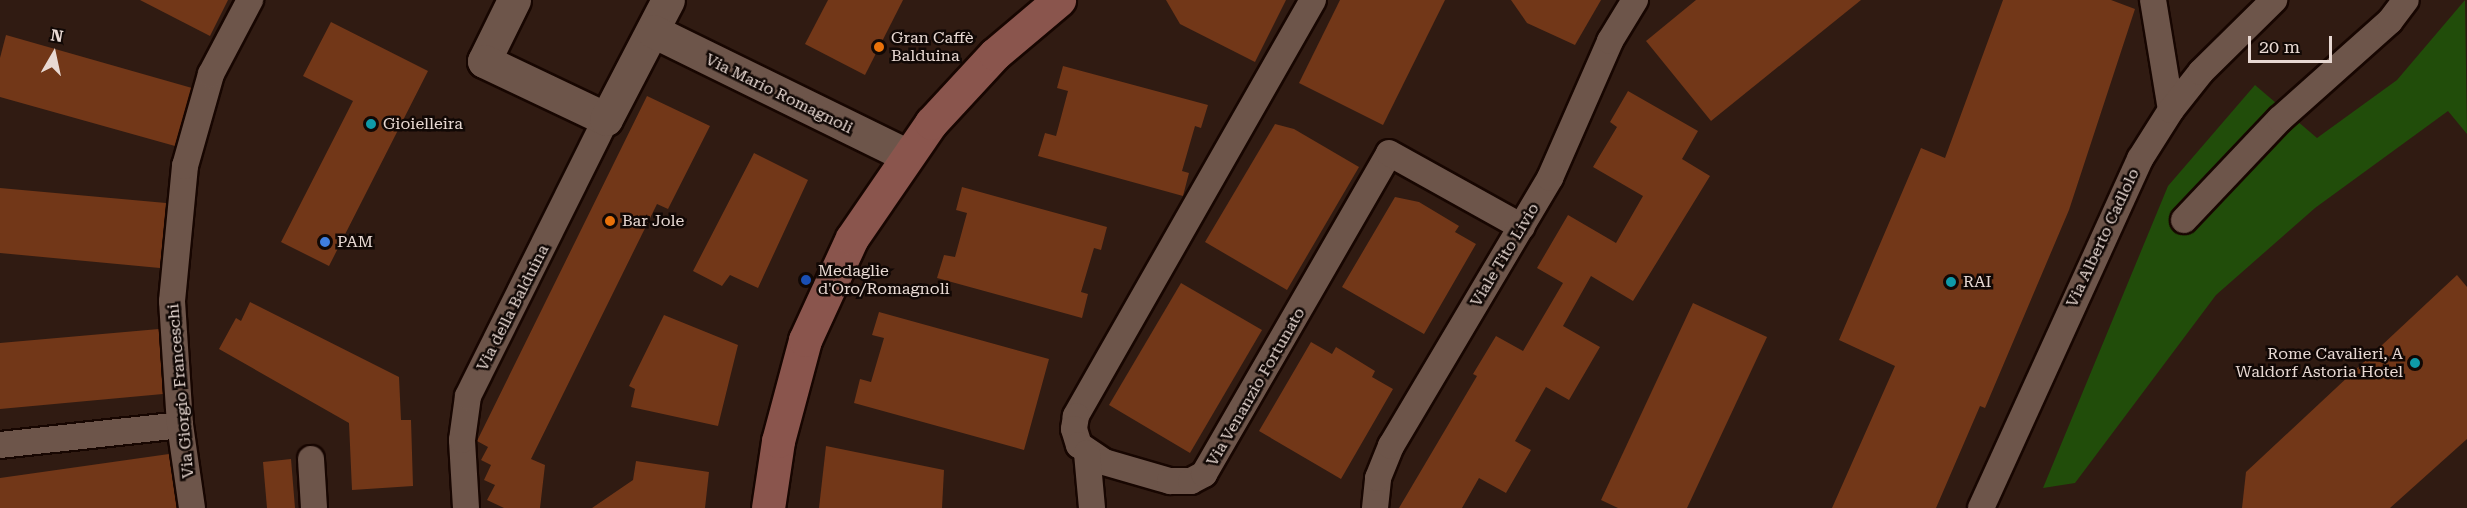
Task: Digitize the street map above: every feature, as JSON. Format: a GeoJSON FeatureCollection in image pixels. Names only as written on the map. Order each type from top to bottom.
{"type":"FeatureCollection","features":[{"type":"Feature","properties":{"kind":"main road"},"geometry":{"type":"LineString","coordinates":[[768,508],[780,432],[813,318],[852,238],[906,155],[995,54],[1059,0]]}},
{"type":"Feature","properties":{"kind":"street","name":"Via Giorgio Franceschi"},"geometry":{"type":"LineString","coordinates":[[192,508],[180,425],[172,300],[185,166],[211,74],[250,0]]}},
{"type":"Feature","properties":{"kind":"street"},"geometry":{"type":"LineString","coordinates":[[514,0],[484,61],[606,119],[668,0]]}},
{"type":"Feature","properties":{"kind":"street"},"geometry":{"type":"LineString","coordinates":[[1092,508],[1087,453],[1074,434],[1076,416],[1313,0]]}},
{"type":"Feature","properties":{"kind":"street","name":"Viale Tito Livio"},"geometry":{"type":"LineString","coordinates":[[1375,508],[1378,478],[1391,446],[1522,227],[1561,156],[1610,41],[1635,0]]}},
{"type":"Feature","properties":{"kind":"street"},"geometry":{"type":"LineString","coordinates":[[2153,0],[2170,110]]}},
{"type":"Feature","properties":{"kind":"street","name":"Via Alberto Cadlolo"},"geometry":{"type":"LineString","coordinates":[[1981,508],[2130,177],[2170,110],[2220,52],[2274,0]]}},
{"type":"Feature","properties":{"kind":"street"},"geometry":{"type":"LineString","coordinates":[[2184,220],[2280,119],[2390,21],[2406,0]]}},
{"type":"Feature","properties":{"kind":"street","name":"Via Mario Romagnoli"},"geometry":{"type":"LineString","coordinates":[[653,31],[906,155]]}},
{"type":"Feature","properties":{"kind":"street","name":"Via della Balduina"},"geometry":{"type":"LineString","coordinates":[[466,508],[462,440],[468,396],[606,119]]}},
{"type":"Feature","properties":{"kind":"street","name":"Via Venanzio Fortunato"},"geometry":{"type":"LineString","coordinates":[[1087,453],[1124,468],[1170,481],[1191,481],[1204,474],[1389,153],[1522,227]]}},
{"type":"Feature","properties":{"kind":"street"},"geometry":{"type":"LineString","coordinates":[[0,445],[180,425]]}},
{"type":"Feature","properties":{"kind":"street"},"geometry":{"type":"LineString","coordinates":[[310,459],[314,508]]}},
{"type":"Feature","properties":{"kind":"green space"},"geometry":{"type":"Polygon","coordinates":[[[2465,0],[2467,134],[2448,111],[2315,208],[2216,295],[2075,483],[2043,488],[2168,186],[2255,85],[2317,138],[2397,80],[2465,0]]]}},
{"type":"Feature","properties":{"kind":"building"},"geometry":{"type":"Polygon","coordinates":[[[140,0],[228,0],[210,36],[140,0]]]}},
{"type":"Feature","properties":{"kind":"building"},"geometry":{"type":"Polygon","coordinates":[[[828,0],[903,0],[865,75],[805,44],[828,0]]]}},
{"type":"Feature","properties":{"kind":"building"},"geometry":{"type":"Polygon","coordinates":[[[1166,0],[1286,0],[1255,62],[1180,24],[1166,0]]]}},
{"type":"Feature","properties":{"kind":"building"},"geometry":{"type":"Polygon","coordinates":[[[1340,0],[1445,0],[1383,125],[1299,83],[1340,0]]]}},
{"type":"Feature","properties":{"kind":"building"},"geometry":{"type":"Polygon","coordinates":[[[1511,0],[1601,0],[1575,45],[1527,23],[1511,0]]]}},
{"type":"Feature","properties":{"kind":"building"},"geometry":{"type":"Polygon","coordinates":[[[1696,0],[1861,0],[1711,121],[1646,41],[1696,0]]]}},
{"type":"Feature","properties":{"kind":"building"},"geometry":{"type":"Polygon","coordinates":[[[2003,0],[2111,0],[2135,9],[2069,210],[1985,408],[1980,406],[1936,508],[1832,508],[1895,366],[1839,340],[1921,148],[1945,158],[2003,0]]]}},
{"type":"Feature","properties":{"kind":"building","name":"Gioielleira"},"geometry":{"type":"Polygon","coordinates":[[[331,22],[428,71],[329,266],[281,242],[353,101],[303,76],[331,22]]]}},
{"type":"Feature","properties":{"kind":"building"},"geometry":{"type":"Polygon","coordinates":[[[6,35],[192,88],[175,146],[0,97],[0,58],[6,35]]]}},
{"type":"Feature","properties":{"kind":"building"},"geometry":{"type":"Polygon","coordinates":[[[1063,66],[1208,105],[1201,128],[1195,126],[1182,171],[1189,173],[1183,196],[1038,156],[1045,133],[1056,136],[1068,91],[1057,88],[1063,66]]]}},
{"type":"Feature","properties":{"kind":"building"},"geometry":{"type":"Polygon","coordinates":[[[1628,91],[1698,131],[1682,159],[1710,176],[1633,301],[1591,276],[1563,326],[1600,347],[1569,400],[1546,387],[1515,441],[1531,450],[1506,493],[1479,478],[1462,508],[1399,508],[1477,376],[1473,374],[1496,336],[1523,351],[1563,283],[1537,268],[1568,215],[1616,243],[1643,196],[1593,167],[1617,127],[1610,122],[1628,91]]]}},
{"type":"Feature","properties":{"kind":"building"},"geometry":{"type":"Polygon","coordinates":[[[647,96],[710,126],[668,209],[657,204],[531,459],[545,465],[540,508],[504,508],[487,500],[495,485],[484,480],[491,465],[481,460],[488,447],[477,441],[647,96]]]}},
{"type":"Feature","properties":{"kind":"building"},"geometry":{"type":"Polygon","coordinates":[[[1275,124],[1294,129],[1359,167],[1287,290],[1205,242],[1275,124]]]}},
{"type":"Feature","properties":{"kind":"building"},"geometry":{"type":"Polygon","coordinates":[[[754,153],[808,180],[758,288],[730,275],[722,286],[693,271],[754,153]]]}},
{"type":"Feature","properties":{"kind":"building"},"geometry":{"type":"Polygon","coordinates":[[[962,187],[1107,227],[1101,250],[1094,248],[1081,292],[1088,294],[1082,318],[937,278],[944,255],[955,257],[967,213],[956,210],[962,187]]]}},
{"type":"Feature","properties":{"kind":"building"},"geometry":{"type":"Polygon","coordinates":[[[0,188],[166,203],[160,268],[0,253],[0,188]]]}},
{"type":"Feature","properties":{"kind":"building"},"geometry":{"type":"Polygon","coordinates":[[[1395,197],[1419,202],[1459,226],[1455,232],[1476,244],[1424,334],[1342,287],[1395,197]]]}},
{"type":"Feature","properties":{"kind":"building","name":"Rome Cavalieri, A Waldorf Astoria Hotel"},"geometry":{"type":"Polygon","coordinates":[[[2457,275],[2467,287],[2467,439],[2390,508],[2242,508],[2246,472],[2457,275]]]}},
{"type":"Feature","properties":{"kind":"building"},"geometry":{"type":"Polygon","coordinates":[[[1181,283],[1262,330],[1190,453],[1109,405],[1181,283]]]}},
{"type":"Feature","properties":{"kind":"building"},"geometry":{"type":"Polygon","coordinates":[[[250,302],[399,377],[401,420],[411,420],[413,486],[352,490],[349,423],[219,349],[236,318],[241,321],[250,302]]]}},
{"type":"Feature","properties":{"kind":"building"},"geometry":{"type":"Polygon","coordinates":[[[1693,303],[1767,337],[1687,508],[1618,508],[1601,500],[1693,303]]]}},
{"type":"Feature","properties":{"kind":"building"},"geometry":{"type":"Polygon","coordinates":[[[879,312],[1049,359],[1024,450],[854,403],[860,379],[871,382],[884,338],[872,335],[879,312]]]}},
{"type":"Feature","properties":{"kind":"building"},"geometry":{"type":"Polygon","coordinates":[[[664,315],[738,345],[718,426],[631,407],[635,389],[629,386],[664,315]]]}},
{"type":"Feature","properties":{"kind":"building"},"geometry":{"type":"Polygon","coordinates":[[[159,329],[163,394],[0,409],[0,343],[159,329]]]}},
{"type":"Feature","properties":{"kind":"building"},"geometry":{"type":"Polygon","coordinates":[[[1311,342],[1332,354],[1336,347],[1375,371],[1372,377],[1393,389],[1341,479],[1259,431],[1311,342]]]}},
{"type":"Feature","properties":{"kind":"building"},"geometry":{"type":"Polygon","coordinates":[[[826,446],[944,470],[942,508],[819,508],[826,446]]]}},
{"type":"Feature","properties":{"kind":"building"},"geometry":{"type":"Polygon","coordinates":[[[169,454],[177,508],[0,508],[0,478],[169,454]]]}},
{"type":"Feature","properties":{"kind":"building"},"geometry":{"type":"Polygon","coordinates":[[[291,459],[295,508],[267,508],[263,462],[291,459]]]}},
{"type":"Feature","properties":{"kind":"building"},"geometry":{"type":"Polygon","coordinates":[[[636,461],[709,472],[705,508],[592,508],[633,480],[636,461]]]}},
{"type":"Feature","properties":{"kind":"place","name":"Gran Caffè Balduina"},"geometry":{"type":"Point","coordinates":[879,47]}},
{"type":"Feature","properties":{"kind":"place","name":"Gioielleira"},"geometry":{"type":"Point","coordinates":[371,124]}},
{"type":"Feature","properties":{"kind":"place","name":"Bar Jole"},"geometry":{"type":"Point","coordinates":[610,221]}},
{"type":"Feature","properties":{"kind":"place","name":"PAM"},"geometry":{"type":"Point","coordinates":[325,242]}},
{"type":"Feature","properties":{"kind":"place","name":"Medaglie d'Oro/Romagnoli"},"geometry":{"type":"Point","coordinates":[806,280]}},
{"type":"Feature","properties":{"kind":"place","name":"RAI"},"geometry":{"type":"Point","coordinates":[1951,282]}},
{"type":"Feature","properties":{"kind":"place","name":"Rome Cavalieri, A Waldorf Astoria Hotel"},"geometry":{"type":"Point","coordinates":[2415,363]}}]}
